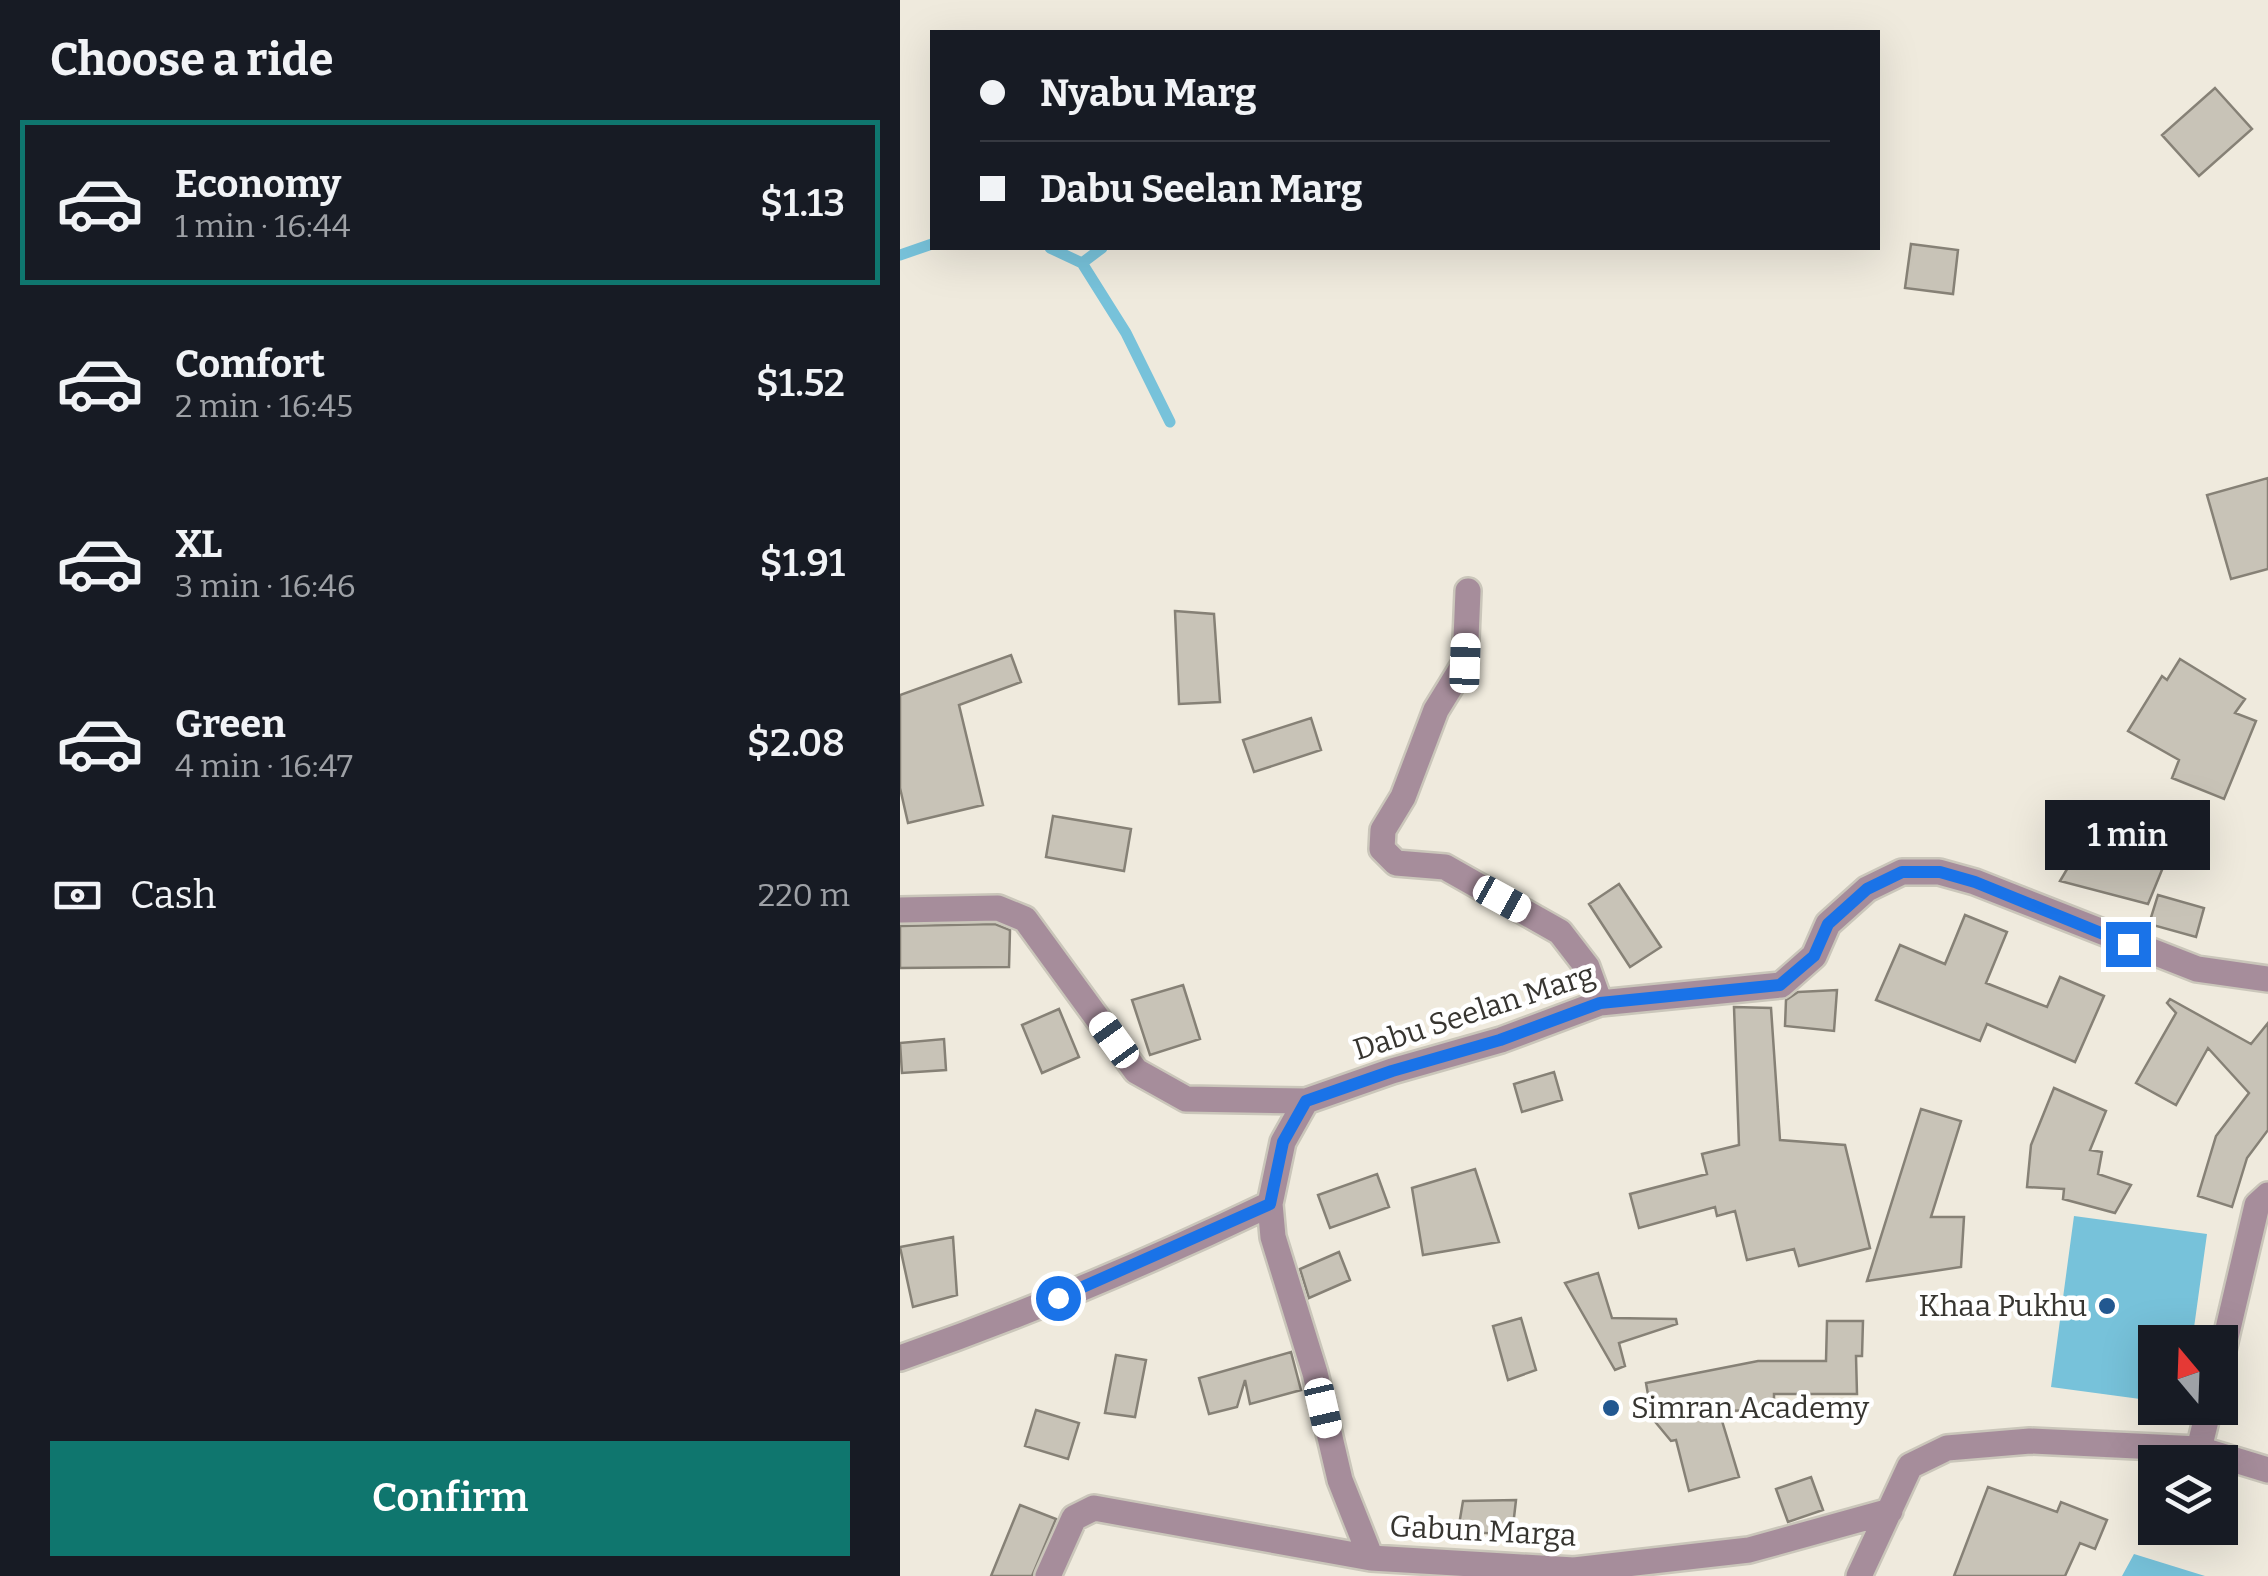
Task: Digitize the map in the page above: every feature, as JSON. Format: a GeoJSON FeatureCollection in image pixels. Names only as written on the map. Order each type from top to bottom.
{"type":"FeatureCollection","features":[{"type":"Feature","properties":{"kind":"street"},"geometry":{"type":"LineString","coordinates":[[1468,591],[1465,663],[1436,710],[1404,797],[1383,830],[1382,849],[1396,863],[1445,866],[1560,932],[1587,967],[1600,1003]]}},
{"type":"Feature","properties":{"kind":"street","name":"Dabu Seelan Marg"},"geometry":{"type":"LineString","coordinates":[[900,910],[998,908],[1025,918],[1136,1070],[1186,1098],[1306,1101],[1500,1040],[1600,1003],[1780,985],[1814,956],[1828,924],[1867,889],[1902,872],[1940,872],[1975,882],[2197,969],[2268,979]]}},
{"type":"Feature","properties":{"kind":"street"},"geometry":{"type":"LineString","coordinates":[[1306,1101],[1283,1142],[1270,1204],[1273,1237],[1314,1372],[1340,1480],[1370,1558]]}},
{"type":"Feature","properties":{"kind":"street"},"geometry":{"type":"LineString","coordinates":[[2229,1325],[2258,1206],[2268,1195]]}},
{"type":"Feature","properties":{"kind":"street"},"geometry":{"type":"LineString","coordinates":[[900,1358],[997,1324],[1182,1246],[1270,1204]]}},
{"type":"Feature","properties":{"kind":"street"},"geometry":{"type":"LineString","coordinates":[[1859,1576],[1910,1466],[1947,1448],[2030,1441],[2138,1447]]}},
{"type":"Feature","properties":{"kind":"street"},"geometry":{"type":"LineString","coordinates":[[2238,1461],[2268,1470]]}},
{"type":"Feature","properties":{"kind":"street","name":"Gabun Marga"},"geometry":{"type":"LineString","coordinates":[[1048,1576],[1074,1518],[1094,1508],[1370,1558],[1574,1570],[1749,1550],[1890,1511]]}},
{"type":"Feature","properties":{"kind":"water"},"geometry":{"type":"Polygon","coordinates":[[[2074,1216],[2207,1234],[2194,1325],[2138,1325],[2138,1399],[2051,1387],[2074,1216]]]}},
{"type":"Feature","properties":{"kind":"water"},"geometry":{"type":"Polygon","coordinates":[[[2134,1554],[2205,1576],[2122,1576],[2134,1554]]]}},
{"type":"Feature","properties":{"kind":"building"},"geometry":{"type":"Polygon","coordinates":[[[2215,88],[2252,129],[2199,176],[2162,135],[2215,88]]]}},
{"type":"Feature","properties":{"kind":"building"},"geometry":{"type":"Polygon","coordinates":[[[1911,244],[1958,250],[1953,294],[1905,288],[1911,244]]]}},
{"type":"Feature","properties":{"kind":"building"},"geometry":{"type":"Polygon","coordinates":[[[2268,478],[2268,569],[2231,579],[2207,495],[2268,478]]]}},
{"type":"Feature","properties":{"kind":"building"},"geometry":{"type":"Polygon","coordinates":[[[1175,611],[1214,614],[1220,702],[1179,704],[1175,611]]]}},
{"type":"Feature","properties":{"kind":"building"},"geometry":{"type":"Polygon","coordinates":[[[1011,655],[1021,682],[959,705],[983,805],[908,823],[900,788],[900,695],[1011,655]]]}},
{"type":"Feature","properties":{"kind":"building"},"geometry":{"type":"Polygon","coordinates":[[[2180,659],[2245,699],[2235,713],[2256,721],[2224,799],[2172,778],[2179,760],[2128,731],[2162,676],[2167,680],[2180,659]]]}},
{"type":"Feature","properties":{"kind":"building"},"geometry":{"type":"Polygon","coordinates":[[[1311,718],[1321,750],[1254,772],[1243,740],[1311,718]]]}},
{"type":"Feature","properties":{"kind":"building"},"geometry":{"type":"Polygon","coordinates":[[[1053,816],[1131,829],[1124,871],[1046,857],[1053,816]]]}},
{"type":"Feature","properties":{"kind":"building"},"geometry":{"type":"Polygon","coordinates":[[[2086,837],[2164,865],[2148,904],[2060,881],[2086,837]]]}},
{"type":"Feature","properties":{"kind":"building"},"geometry":{"type":"Polygon","coordinates":[[[1619,884],[1661,947],[1630,967],[1589,904],[1619,884]]]}},
{"type":"Feature","properties":{"kind":"building"},"geometry":{"type":"Polygon","coordinates":[[[2158,895],[2204,908],[2196,937],[2149,924],[2158,895]]]}},
{"type":"Feature","properties":{"kind":"building"},"geometry":{"type":"Polygon","coordinates":[[[1965,915],[2007,932],[1986,983],[2047,1007],[2060,977],[2104,996],[2075,1062],[1987,1024],[1980,1041],[1876,1000],[1900,945],[1945,964],[1965,915]]]}},
{"type":"Feature","properties":{"kind":"building"},"geometry":{"type":"Polygon","coordinates":[[[995,924],[1010,930],[1009,967],[900,968],[900,926],[995,924]]]}},
{"type":"Feature","properties":{"kind":"building"},"geometry":{"type":"Polygon","coordinates":[[[1183,985],[1200,1039],[1150,1055],[1132,1000],[1183,985]]]}},
{"type":"Feature","properties":{"kind":"building"},"geometry":{"type":"Polygon","coordinates":[[[1837,990],[1834,1031],[1785,1026],[1786,1000],[1798,992],[1837,990]]]}},
{"type":"Feature","properties":{"kind":"building"},"geometry":{"type":"Polygon","coordinates":[[[2170,999],[2251,1044],[2268,1023],[2268,1130],[2247,1158],[2232,1207],[2198,1196],[2216,1136],[2249,1093],[2208,1048],[2176,1105],[2136,1083],[2176,1013],[2167,1003],[2170,999]]]}},
{"type":"Feature","properties":{"kind":"building"},"geometry":{"type":"Polygon","coordinates":[[[1734,1007],[1771,1008],[1780,1140],[1845,1145],[1870,1248],[1799,1266],[1794,1249],[1747,1260],[1735,1211],[1717,1216],[1715,1207],[1639,1228],[1630,1194],[1707,1174],[1702,1154],[1739,1145],[1734,1007]]]}},
{"type":"Feature","properties":{"kind":"building"},"geometry":{"type":"Polygon","coordinates":[[[1059,1009],[1079,1057],[1042,1073],[1022,1025],[1059,1009]]]}},
{"type":"Feature","properties":{"kind":"building"},"geometry":{"type":"Polygon","coordinates":[[[944,1039],[946,1070],[902,1073],[900,1043],[944,1039]]]}},
{"type":"Feature","properties":{"kind":"building"},"geometry":{"type":"Polygon","coordinates":[[[1554,1072],[1562,1100],[1522,1112],[1514,1084],[1554,1072]]]}},
{"type":"Feature","properties":{"kind":"building"},"geometry":{"type":"Polygon","coordinates":[[[2054,1088],[2106,1111],[2090,1150],[2102,1152],[2098,1174],[2131,1185],[2115,1213],[2063,1199],[2064,1189],[2027,1187],[2031,1145],[2054,1088]]]}},
{"type":"Feature","properties":{"kind":"building"},"geometry":{"type":"Polygon","coordinates":[[[1921,1109],[1961,1121],[1931,1217],[1964,1217],[1961,1267],[1867,1281],[1921,1109]]]}},
{"type":"Feature","properties":{"kind":"building"},"geometry":{"type":"Polygon","coordinates":[[[1475,1169],[1499,1242],[1423,1255],[1412,1188],[1475,1169]]]}},
{"type":"Feature","properties":{"kind":"building"},"geometry":{"type":"Polygon","coordinates":[[[1377,1174],[1389,1207],[1330,1228],[1318,1195],[1377,1174]]]}},
{"type":"Feature","properties":{"kind":"building"},"geometry":{"type":"Polygon","coordinates":[[[953,1237],[957,1295],[913,1307],[900,1247],[953,1237]]]}},
{"type":"Feature","properties":{"kind":"building"},"geometry":{"type":"Polygon","coordinates":[[[1339,1252],[1350,1280],[1309,1298],[1300,1269],[1339,1252]]]}},
{"type":"Feature","properties":{"kind":"building"},"geometry":{"type":"Polygon","coordinates":[[[1598,1273],[1612,1318],[1676,1319],[1677,1324],[1619,1343],[1625,1366],[1615,1370],[1565,1283],[1598,1273]]]}},
{"type":"Feature","properties":{"kind":"building"},"geometry":{"type":"Polygon","coordinates":[[[1521,1318],[1536,1370],[1508,1380],[1493,1326],[1521,1318]]]}},
{"type":"Feature","properties":{"kind":"building"},"geometry":{"type":"Polygon","coordinates":[[[1827,1321],[1863,1321],[1862,1356],[1856,1356],[1857,1394],[1774,1394],[1774,1410],[1719,1411],[1739,1477],[1689,1491],[1676,1440],[1671,1441],[1652,1418],[1646,1383],[1758,1361],[1826,1361],[1827,1321]]]}},
{"type":"Feature","properties":{"kind":"building"},"geometry":{"type":"Polygon","coordinates":[[[1291,1352],[1301,1390],[1250,1404],[1245,1380],[1237,1407],[1209,1414],[1199,1378],[1291,1352]]]}},
{"type":"Feature","properties":{"kind":"building"},"geometry":{"type":"Polygon","coordinates":[[[1116,1355],[1146,1360],[1135,1417],[1105,1413],[1116,1355]]]}},
{"type":"Feature","properties":{"kind":"building"},"geometry":{"type":"Polygon","coordinates":[[[1036,1410],[1079,1423],[1068,1459],[1025,1446],[1036,1410]]]}},
{"type":"Feature","properties":{"kind":"building"},"geometry":{"type":"Polygon","coordinates":[[[1811,1477],[1823,1510],[1788,1522],[1776,1489],[1811,1477]]]}},
{"type":"Feature","properties":{"kind":"building"},"geometry":{"type":"Polygon","coordinates":[[[1988,1487],[2057,1512],[2061,1502],[2107,1520],[2095,1549],[2080,1543],[2065,1576],[1954,1576],[1988,1487]]]}},
{"type":"Feature","properties":{"kind":"building"},"geometry":{"type":"Polygon","coordinates":[[[1516,1500],[1512,1535],[1458,1531],[1463,1501],[1516,1500]]]}},
{"type":"Feature","properties":{"kind":"building"},"geometry":{"type":"Polygon","coordinates":[[[1020,1505],[1056,1519],[1032,1576],[991,1576],[1020,1505]]]}},
{"type":"Feature","properties":{"kind":"waterway"},"geometry":{"type":"LineString","coordinates":[[900,255],[930,245]]}},
{"type":"Feature","properties":{"kind":"waterway"},"geometry":{"type":"LineString","coordinates":[[1054,250],[1082,263],[1126,333],[1170,422]]}},
{"type":"Feature","properties":{"kind":"waterway"},"geometry":{"type":"LineString","coordinates":[[1082,263],[1099,250]]}},
{"type":"Feature","properties":{"kind":"place","name":"Khaa Pukhu"},"geometry":{"type":"Point","coordinates":[2107,1306]}},
{"type":"Feature","properties":{"kind":"place","name":"Simran Academy"},"geometry":{"type":"Point","coordinates":[1611,1408]}},
{"type":"Feature","properties":{"kind":"route"},"geometry":{"type":"LineString","coordinates":[[1058,1298],[1270,1204],[1283,1142],[1306,1101],[1500,1040],[1600,1003],[1780,985],[1814,956],[1828,924],[1867,889],[1902,872],[1940,872],[1975,882],[2128,944]]}}]}
